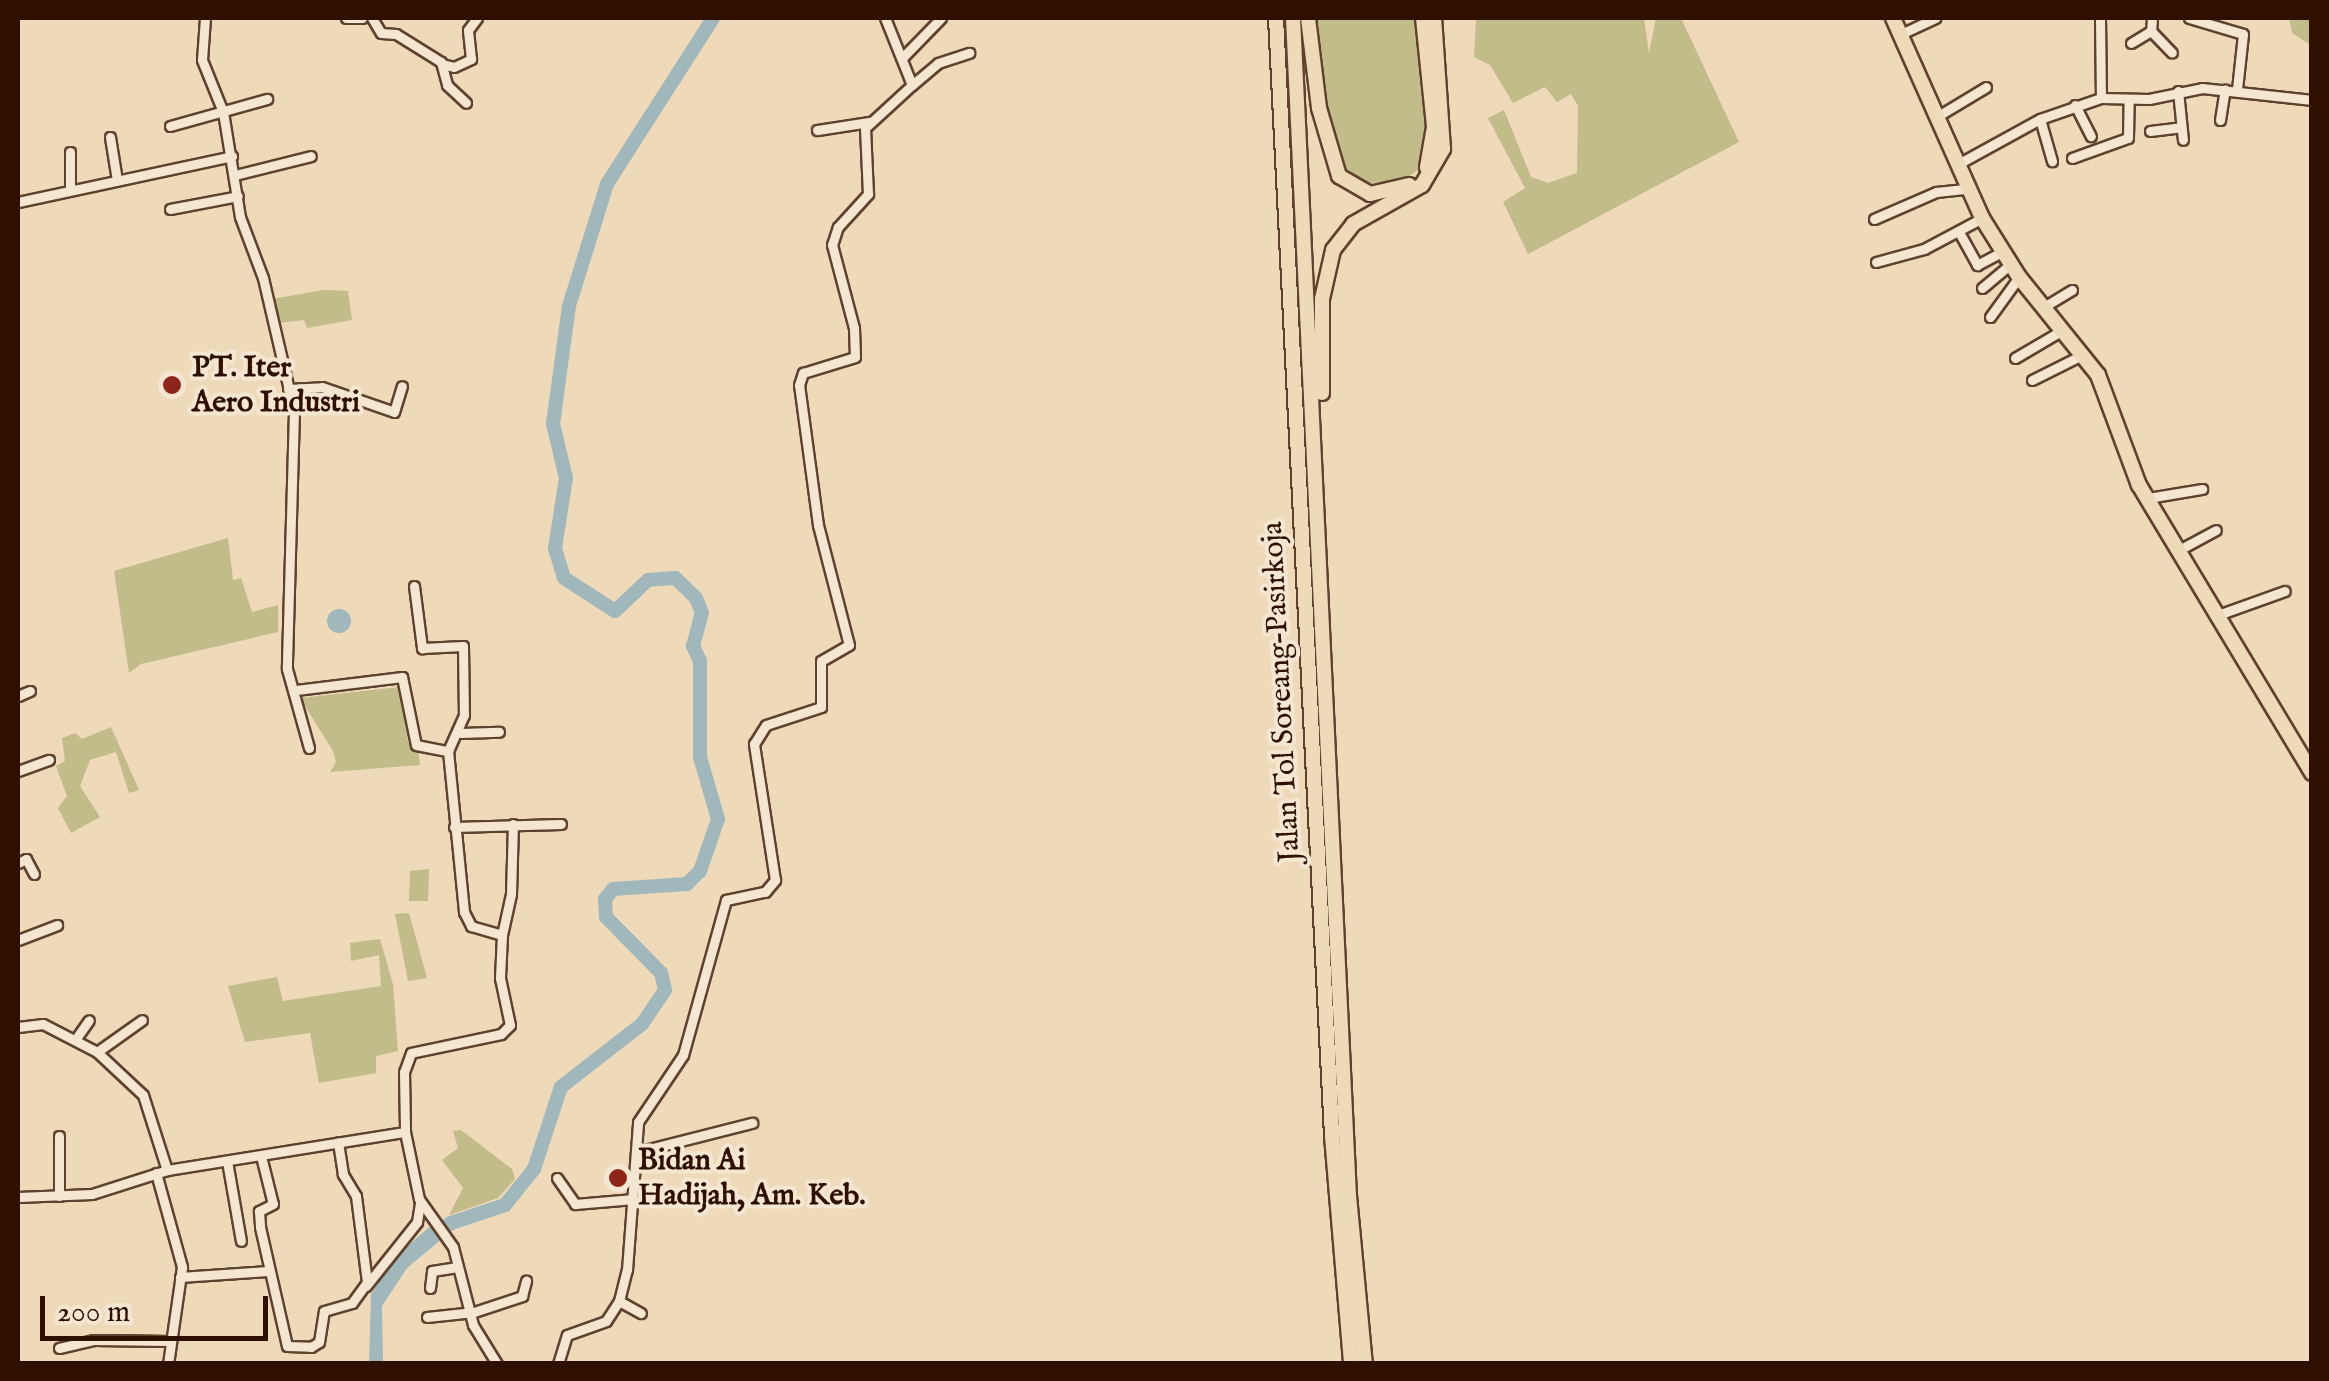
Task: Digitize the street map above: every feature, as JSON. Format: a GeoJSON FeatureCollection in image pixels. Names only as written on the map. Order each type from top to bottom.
{"type":"FeatureCollection","features":[{"type":"Feature","properties":{"kind":"highway","name":"Jalan Tol Soreang–Pasirkoja"},"geometry":{"type":"LineString","coordinates":[[1276,18],[1332,1136],[1351,1364]]}},
{"type":"Feature","properties":{"kind":"highway","name":"Jalan Tol Soreang–Pasirkoja"},"geometry":{"type":"LineString","coordinates":[[1293,18],[1317,444],[1349,1196],[1365,1364]]}},
{"type":"Feature","properties":{"kind":"highway"},"geometry":{"type":"LineString","coordinates":[[1308,18],[1329,156],[1350,186],[1370,194],[1410,185],[1432,154],[1423,18]]}},
{"type":"Feature","properties":{"kind":"highway"},"geometry":{"type":"LineString","coordinates":[[1317,444],[1322,299],[1333,250],[1353,224],[1422,186],[1444,149],[1434,18]]}},
{"type":"Feature","properties":{"kind":"highway"},"geometry":{"type":"LineString","coordinates":[[1893,18],[1943,113],[1967,189],[1982,218],[2042,308],[2084,354],[2148,498],[2312,773]]}},
{"type":"Feature","properties":{"kind":"street"},"geometry":{"type":"LineString","coordinates":[[205,18],[202,60],[223,112],[238,196],[288,389],[294,429],[286,654],[308,748]]}},
{"type":"Feature","properties":{"kind":"street"},"geometry":{"type":"LineString","coordinates":[[346,18],[362,18]]}},
{"type":"Feature","properties":{"kind":"street"},"geometry":{"type":"LineString","coordinates":[[372,18],[381,33],[396,34],[442,64],[454,67],[472,59],[468,30],[476,18]]}},
{"type":"Feature","properties":{"kind":"street"},"geometry":{"type":"LineString","coordinates":[[885,18],[912,85]]}},
{"type":"Feature","properties":{"kind":"street"},"geometry":{"type":"LineString","coordinates":[[902,58],[941,18]]}},
{"type":"Feature","properties":{"kind":"street"},"geometry":{"type":"LineString","coordinates":[[1901,34],[1936,18]]}},
{"type":"Feature","properties":{"kind":"street"},"geometry":{"type":"LineString","coordinates":[[2100,18],[2101,98]]}},
{"type":"Feature","properties":{"kind":"street"},"geometry":{"type":"LineString","coordinates":[[2152,18],[2151,30],[2172,53]]}},
{"type":"Feature","properties":{"kind":"street"},"geometry":{"type":"LineString","coordinates":[[2189,18],[2243,34],[2237,90]]}},
{"type":"Feature","properties":{"kind":"street"},"geometry":{"type":"LineString","coordinates":[[2131,43],[2151,30]]}},
{"type":"Feature","properties":{"kind":"street"},"geometry":{"type":"LineString","coordinates":[[817,130],[869,122],[938,63],[969,53]]}},
{"type":"Feature","properties":{"kind":"street"},"geometry":{"type":"LineString","coordinates":[[442,64],[447,85],[466,102]]}},
{"type":"Feature","properties":{"kind":"street"},"geometry":{"type":"LineString","coordinates":[[1943,113],[1986,88]]}},
{"type":"Feature","properties":{"kind":"street"},"geometry":{"type":"LineString","coordinates":[[2220,120],[2225,89]]}},
{"type":"Feature","properties":{"kind":"street"},"geometry":{"type":"LineString","coordinates":[[1958,164],[2040,119],[2101,98],[2129,99],[2225,89],[2311,101]]}},
{"type":"Feature","properties":{"kind":"street"},"geometry":{"type":"LineString","coordinates":[[2178,91],[2182,140]]}},
{"type":"Feature","properties":{"kind":"street"},"geometry":{"type":"LineString","coordinates":[[2072,158],[2128,138],[2129,99]]}},
{"type":"Feature","properties":{"kind":"street"},"geometry":{"type":"LineString","coordinates":[[170,126],[267,100]]}},
{"type":"Feature","properties":{"kind":"street"},"geometry":{"type":"LineString","coordinates":[[2076,106],[2090,136]]}},
{"type":"Feature","properties":{"kind":"street"},"geometry":{"type":"LineString","coordinates":[[2040,119],[2052,161]]}},
{"type":"Feature","properties":{"kind":"street"},"geometry":{"type":"LineString","coordinates":[[558,1364],[567,1334],[606,1321],[619,1300],[645,1107],[683,1055],[726,900],[766,892],[775,880],[753,754],[758,733],[774,721],[818,710],[821,661],[850,646],[818,525],[800,385],[803,373],[855,356],[832,245],[838,227],[868,194],[869,122]]}},
{"type":"Feature","properties":{"kind":"street"},"geometry":{"type":"LineString","coordinates":[[2150,132],[2181,127]]}},
{"type":"Feature","properties":{"kind":"street"},"geometry":{"type":"LineString","coordinates":[[110,137],[117,180]]}},
{"type":"Feature","properties":{"kind":"street"},"geometry":{"type":"LineString","coordinates":[[70,152],[70,190]]}},
{"type":"Feature","properties":{"kind":"street"},"geometry":{"type":"LineString","coordinates":[[18,202],[232,156]]}},
{"type":"Feature","properties":{"kind":"street"},"geometry":{"type":"LineString","coordinates":[[235,175],[310,156]]}},
{"type":"Feature","properties":{"kind":"street"},"geometry":{"type":"LineString","coordinates":[[1874,219],[1936,192],[1967,189]]}},
{"type":"Feature","properties":{"kind":"street"},"geometry":{"type":"LineString","coordinates":[[170,209],[238,196]]}},
{"type":"Feature","properties":{"kind":"street"},"geometry":{"type":"LineString","coordinates":[[1876,262],[1958,232],[1982,218]]}},
{"type":"Feature","properties":{"kind":"street"},"geometry":{"type":"LineString","coordinates":[[1958,232],[1977,265],[2011,264]]}},
{"type":"Feature","properties":{"kind":"street"},"geometry":{"type":"LineString","coordinates":[[1982,288],[2011,264]]}},
{"type":"Feature","properties":{"kind":"street"},"geometry":{"type":"LineString","coordinates":[[1990,316],[2011,264]]}},
{"type":"Feature","properties":{"kind":"street"},"geometry":{"type":"LineString","coordinates":[[2042,308],[2072,290]]}},
{"type":"Feature","properties":{"kind":"street"},"geometry":{"type":"LineString","coordinates":[[2015,358],[2061,331]]}},
{"type":"Feature","properties":{"kind":"street"},"geometry":{"type":"LineString","coordinates":[[2032,380],[2084,354]]}},
{"type":"Feature","properties":{"kind":"street"},"geometry":{"type":"LineString","coordinates":[[288,389],[320,386],[394,412],[402,386]]}},
{"type":"Feature","properties":{"kind":"street"},"geometry":{"type":"LineString","coordinates":[[2148,498],[2202,488]]}},
{"type":"Feature","properties":{"kind":"street"},"geometry":{"type":"LineString","coordinates":[[2177,551],[2216,530]]}},
{"type":"Feature","properties":{"kind":"street"},"geometry":{"type":"LineString","coordinates":[[414,586],[422,648],[463,646],[461,732],[448,752],[466,920],[502,935]]}},
{"type":"Feature","properties":{"kind":"street"},"geometry":{"type":"LineString","coordinates":[[2215,616],[2286,591]]}},
{"type":"Feature","properties":{"kind":"street"},"geometry":{"type":"LineString","coordinates":[[296,690],[402,677],[416,745],[448,752]]}},
{"type":"Feature","properties":{"kind":"street"},"geometry":{"type":"LineString","coordinates":[[18,696],[30,692]]}},
{"type":"Feature","properties":{"kind":"street"},"geometry":{"type":"LineString","coordinates":[[461,732],[499,732]]}},
{"type":"Feature","properties":{"kind":"street"},"geometry":{"type":"LineString","coordinates":[[18,771],[49,760]]}},
{"type":"Feature","properties":{"kind":"street"},"geometry":{"type":"LineString","coordinates":[[261,1156],[273,1204],[259,1210],[268,1271],[290,1350],[318,1344],[324,1310],[352,1304],[417,1222],[420,1202],[405,1132],[404,1072],[411,1052],[509,1028],[499,967],[512,894],[513,824]]}},
{"type":"Feature","properties":{"kind":"street"},"geometry":{"type":"LineString","coordinates":[[454,827],[561,824]]}},
{"type":"Feature","properties":{"kind":"street"},"geometry":{"type":"LineString","coordinates":[[18,863],[26,859],[34,874]]}},
{"type":"Feature","properties":{"kind":"street"},"geometry":{"type":"LineString","coordinates":[[18,940],[57,925]]}},
{"type":"Feature","properties":{"kind":"street"},"geometry":{"type":"LineString","coordinates":[[74,1040],[89,1020]]}},
{"type":"Feature","properties":{"kind":"street"},"geometry":{"type":"LineString","coordinates":[[97,1052],[142,1020]]}},
{"type":"Feature","properties":{"kind":"street"},"geometry":{"type":"LineString","coordinates":[[18,1027],[42,1024],[97,1052],[146,1099],[180,1250],[168,1364]]}},
{"type":"Feature","properties":{"kind":"street"},"geometry":{"type":"LineString","coordinates":[[637,1152],[752,1124]]}},
{"type":"Feature","properties":{"kind":"street"},"geometry":{"type":"LineString","coordinates":[[18,1197],[66,1195],[161,1171],[405,1132]]}},
{"type":"Feature","properties":{"kind":"street"},"geometry":{"type":"LineString","coordinates":[[58,1136],[66,1195]]}},
{"type":"Feature","properties":{"kind":"street"},"geometry":{"type":"LineString","coordinates":[[338,1142],[343,1174],[356,1196],[363,1288]]}},
{"type":"Feature","properties":{"kind":"street"},"geometry":{"type":"LineString","coordinates":[[227,1161],[241,1241]]}},
{"type":"Feature","properties":{"kind":"street"},"geometry":{"type":"LineString","coordinates":[[558,1178],[575,1204],[634,1199]]}},
{"type":"Feature","properties":{"kind":"street"},"geometry":{"type":"LineString","coordinates":[[420,1202],[450,1242],[468,1312],[497,1364]]}},
{"type":"Feature","properties":{"kind":"street"},"geometry":{"type":"LineString","coordinates":[[430,1288],[432,1271],[456,1267]]}},
{"type":"Feature","properties":{"kind":"street"},"geometry":{"type":"LineString","coordinates":[[180,1277],[268,1271]]}},
{"type":"Feature","properties":{"kind":"street"},"geometry":{"type":"LineString","coordinates":[[427,1317],[468,1312],[522,1295],[526,1281]]}},
{"type":"Feature","properties":{"kind":"street"},"geometry":{"type":"LineString","coordinates":[[619,1300],[641,1313]]}},
{"type":"Feature","properties":{"kind":"street"},"geometry":{"type":"LineString","coordinates":[[59,1348],[94,1340],[170,1340]]}},
{"type":"Feature","properties":{"kind":"shaded area"},"geometry":{"type":"Polygon","coordinates":[[[1316,18],[1415,18],[1431,132],[1419,169],[1401,182],[1363,183],[1347,174],[1333,151],[1316,18]]]}},
{"type":"Feature","properties":{"kind":"shaded area"},"geometry":{"type":"Polygon","coordinates":[[[1476,18],[1644,18],[1649,53],[1656,18],[1681,18],[1739,142],[1528,254],[1503,202],[1525,188],[1488,118],[1504,110],[1531,177],[1548,183],[1577,173],[1578,106],[1571,94],[1557,102],[1545,87],[1513,103],[1490,65],[1474,57],[1476,18]]]}},
{"type":"Feature","properties":{"kind":"shaded area"},"geometry":{"type":"Polygon","coordinates":[[[2289,18],[2311,18],[2311,45],[2292,33],[2289,18]]]}},
{"type":"Feature","properties":{"kind":"shaded area"},"geometry":{"type":"Polygon","coordinates":[[[324,290],[348,291],[352,320],[307,328],[304,320],[278,323],[272,299],[324,290]]]}},
{"type":"Feature","properties":{"kind":"shaded area"},"geometry":{"type":"Polygon","coordinates":[[[228,538],[233,580],[241,578],[252,612],[278,605],[278,632],[141,664],[129,673],[114,571],[228,538]]]}},
{"type":"Feature","properties":{"kind":"shaded area"},"geometry":{"type":"Polygon","coordinates":[[[399,687],[408,742],[418,750],[420,765],[330,772],[336,762],[333,751],[300,698],[399,687]]]}},
{"type":"Feature","properties":{"kind":"shaded area"},"geometry":{"type":"Polygon","coordinates":[[[111,727],[139,790],[129,793],[116,752],[90,760],[80,786],[100,817],[71,833],[58,808],[67,796],[56,766],[65,761],[62,738],[75,733],[82,739],[111,727]]]}},
{"type":"Feature","properties":{"kind":"shaded area"},"geometry":{"type":"Polygon","coordinates":[[[429,869],[428,901],[409,901],[410,871],[429,869]]]}},
{"type":"Feature","properties":{"kind":"shaded area"},"geometry":{"type":"Polygon","coordinates":[[[409,913],[427,978],[408,981],[395,914],[409,913]]]}},
{"type":"Feature","properties":{"kind":"shaded area"},"geometry":{"type":"Polygon","coordinates":[[[380,939],[393,984],[398,1051],[376,1056],[376,1073],[319,1083],[310,1033],[245,1042],[228,986],[277,977],[283,1001],[381,986],[379,955],[351,961],[350,943],[380,939]]]}},
{"type":"Feature","properties":{"kind":"shaded area"},"geometry":{"type":"Polygon","coordinates":[[[461,1130],[512,1169],[515,1179],[498,1198],[449,1215],[463,1188],[442,1160],[458,1148],[453,1131],[461,1130]]]}},
{"type":"Feature","properties":{"kind":"water"},"geometry":{"type":"Polygon","coordinates":[[[339,609],[348,612],[348,630],[339,633],[330,630],[327,621],[330,612],[339,609]]]}},
{"type":"Feature","properties":{"kind":"water"},"geometry":{"type":"Polygon","coordinates":[[[433,1224],[443,1238],[407,1268],[382,1306],[383,1363],[369,1364],[371,1294],[396,1256],[433,1224]]]}},
{"type":"Feature","properties":{"kind":"waterway"},"geometry":{"type":"LineString","coordinates":[[431,1238],[451,1223],[505,1205],[534,1169],[561,1087],[642,1024],[665,990],[661,973],[606,917],[605,899],[613,889],[687,884],[700,871],[718,819],[700,757],[700,661],[693,646],[702,613],[696,598],[675,578],[648,580],[615,611],[564,578],[555,548],[566,478],[553,424],[569,306],[607,184],[713,18]]}},
{"type":"Feature","properties":{"kind":"place","name":"PT. Iter Aero Industri"},"geometry":{"type":"Point","coordinates":[172,385]}},
{"type":"Feature","properties":{"kind":"place","name":"Bidan Ai Hadijah, Am. Keb."},"geometry":{"type":"Point","coordinates":[618,1178]}}]}
